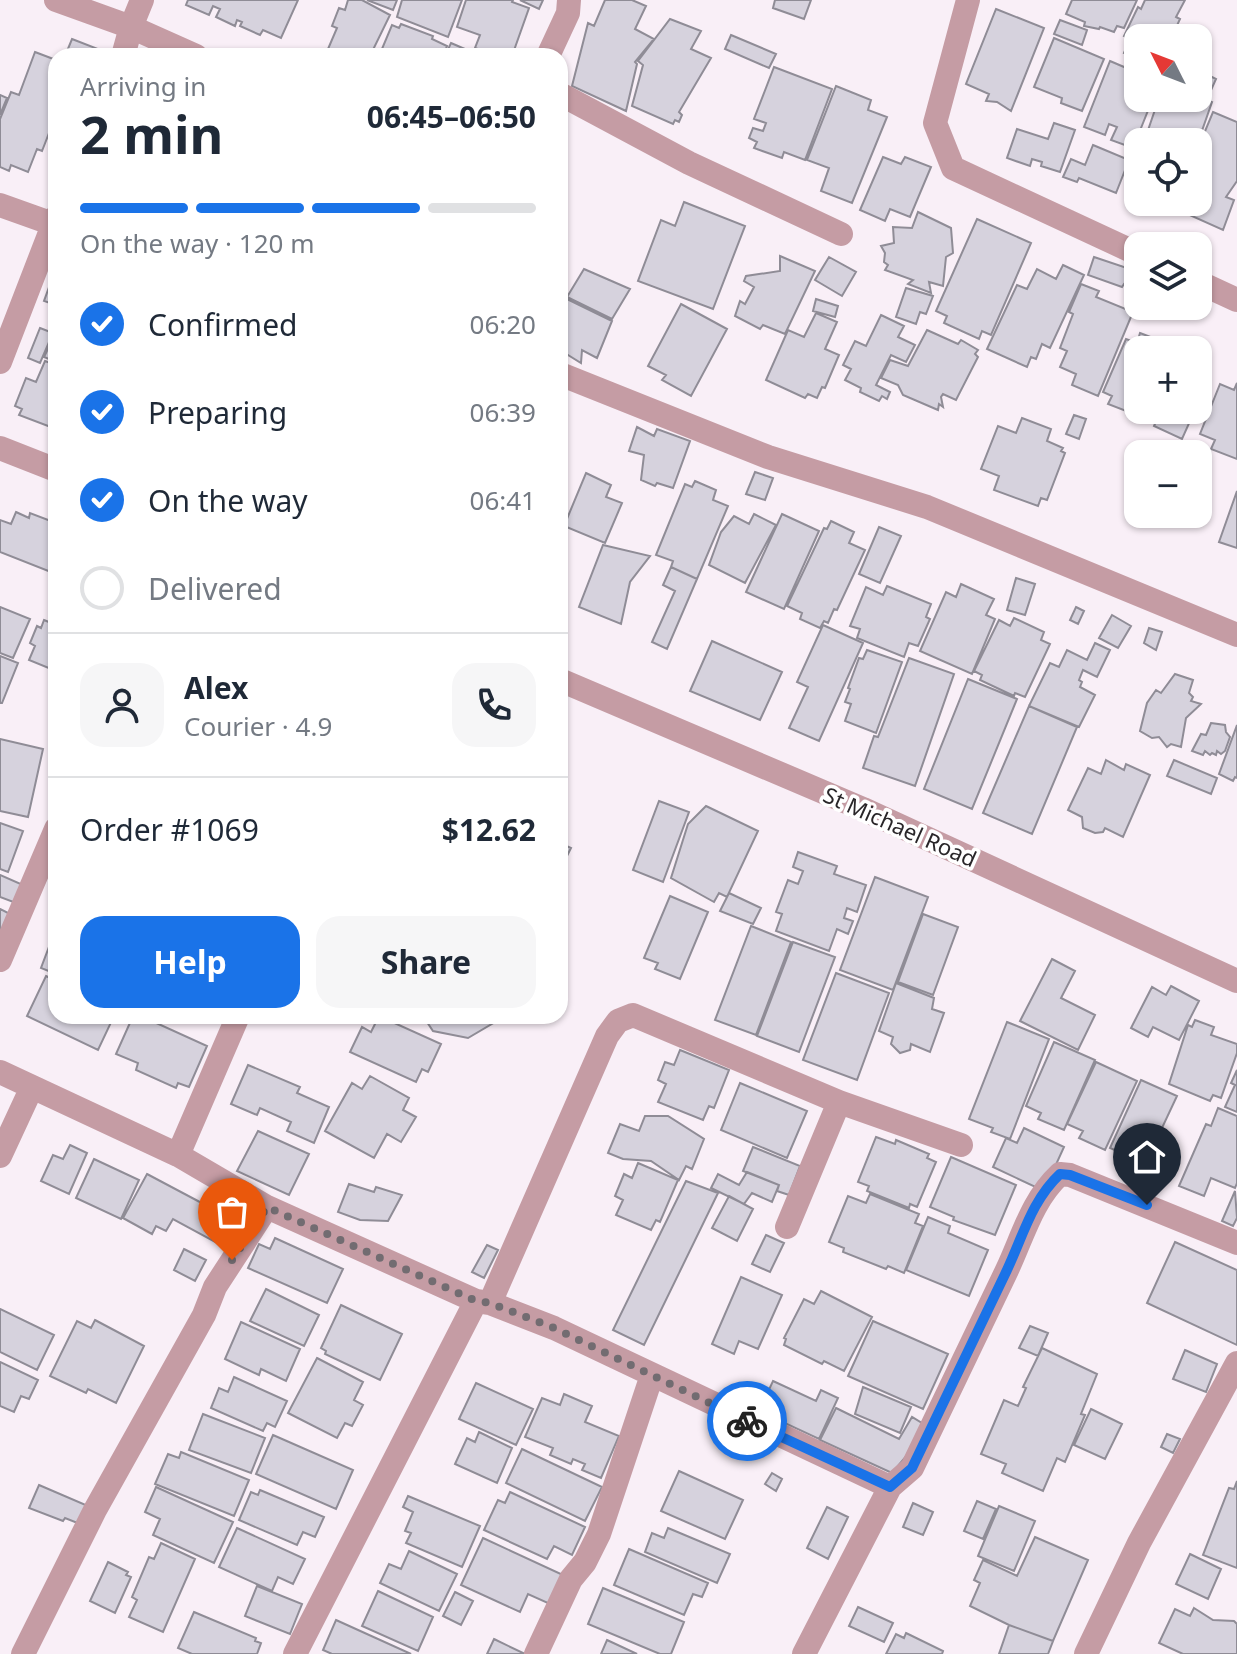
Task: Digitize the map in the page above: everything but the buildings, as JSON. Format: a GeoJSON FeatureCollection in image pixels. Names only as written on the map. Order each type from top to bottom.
{"type":"FeatureCollection","features":[{"type":"Feature","properties":{"kind":"street"},"geometry":{"type":"LineString","coordinates":[[56,0],[178,48]]}},
{"type":"Feature","properties":{"kind":"street"},"geometry":{"type":"LineString","coordinates":[[125,48],[142,0]]}},
{"type":"Feature","properties":{"kind":"street"},"geometry":{"type":"LineString","coordinates":[[552,48],[568,13],[569,0]]}},
{"type":"Feature","properties":{"kind":"street"},"geometry":{"type":"LineString","coordinates":[[968,0],[935,123],[953,168],[1124,247]]}},
{"type":"Feature","properties":{"kind":"street"},"geometry":{"type":"LineString","coordinates":[[568,98],[689,163],[841,234]]}},
{"type":"Feature","properties":{"kind":"street"},"geometry":{"type":"LineString","coordinates":[[0,205],[48,220]]}},
{"type":"Feature","properties":{"kind":"street"},"geometry":{"type":"LineString","coordinates":[[0,362],[48,240]]}},
{"type":"Feature","properties":{"kind":"street"},"geometry":{"type":"LineString","coordinates":[[1212,288],[1237,300]]}},
{"type":"Feature","properties":{"kind":"street"},"geometry":{"type":"LineString","coordinates":[[568,377],[768,457],[927,507],[1237,635]]}},
{"type":"Feature","properties":{"kind":"street"},"geometry":{"type":"LineString","coordinates":[[0,448],[48,467]]}},
{"type":"Feature","properties":{"kind":"street","name":"St Michael Road"},"geometry":{"type":"LineString","coordinates":[[568,683],[863,809],[1237,981]]}},
{"type":"Feature","properties":{"kind":"street"},"geometry":{"type":"LineString","coordinates":[[0,960],[48,848]]}},
{"type":"Feature","properties":{"kind":"street"},"geometry":{"type":"LineString","coordinates":[[295,1654],[483,1302],[607,1036],[618,1021],[633,1015],[839,1102],[961,1145]]}},
{"type":"Feature","properties":{"kind":"street"},"geometry":{"type":"LineString","coordinates":[[178,1155],[235,1024]]}},
{"type":"Feature","properties":{"kind":"street"},"geometry":{"type":"LineString","coordinates":[[0,1072],[178,1155],[267,1207],[483,1302],[554,1328],[890,1487]]}},
{"type":"Feature","properties":{"kind":"street"},"geometry":{"type":"LineString","coordinates":[[0,1156],[32,1087]]}},
{"type":"Feature","properties":{"kind":"street"},"geometry":{"type":"LineString","coordinates":[[787,1227],[839,1102]]}},
{"type":"Feature","properties":{"kind":"street"},"geometry":{"type":"LineString","coordinates":[[804,1654],[890,1487],[912,1468],[1046,1186],[1060,1174],[1070,1175],[1237,1243]]}},
{"type":"Feature","properties":{"kind":"street"},"geometry":{"type":"LineString","coordinates":[[23,1654],[95,1510],[204,1315],[215,1287],[267,1207]]}},
{"type":"Feature","properties":{"kind":"street"},"geometry":{"type":"LineString","coordinates":[[1086,1654],[1139,1543],[1237,1363]]}},
{"type":"Feature","properties":{"kind":"street"},"geometry":{"type":"LineString","coordinates":[[536,1654],[571,1579],[585,1562],[599,1534],[652,1375]]}},
{"type":"Feature","properties":{"kind":"way so far"},"geometry":{"type":"LineString","coordinates":[[232,1260],[267,1207],[476,1301],[490,1303],[554,1328],[747,1421]]}},
{"type":"Feature","properties":{"kind":"route"},"geometry":{"type":"LineString","coordinates":[[747,1421],[890,1487],[895,1485],[912,1468],[1046,1186],[1060,1174],[1070,1175],[1147,1205]]}}]}
